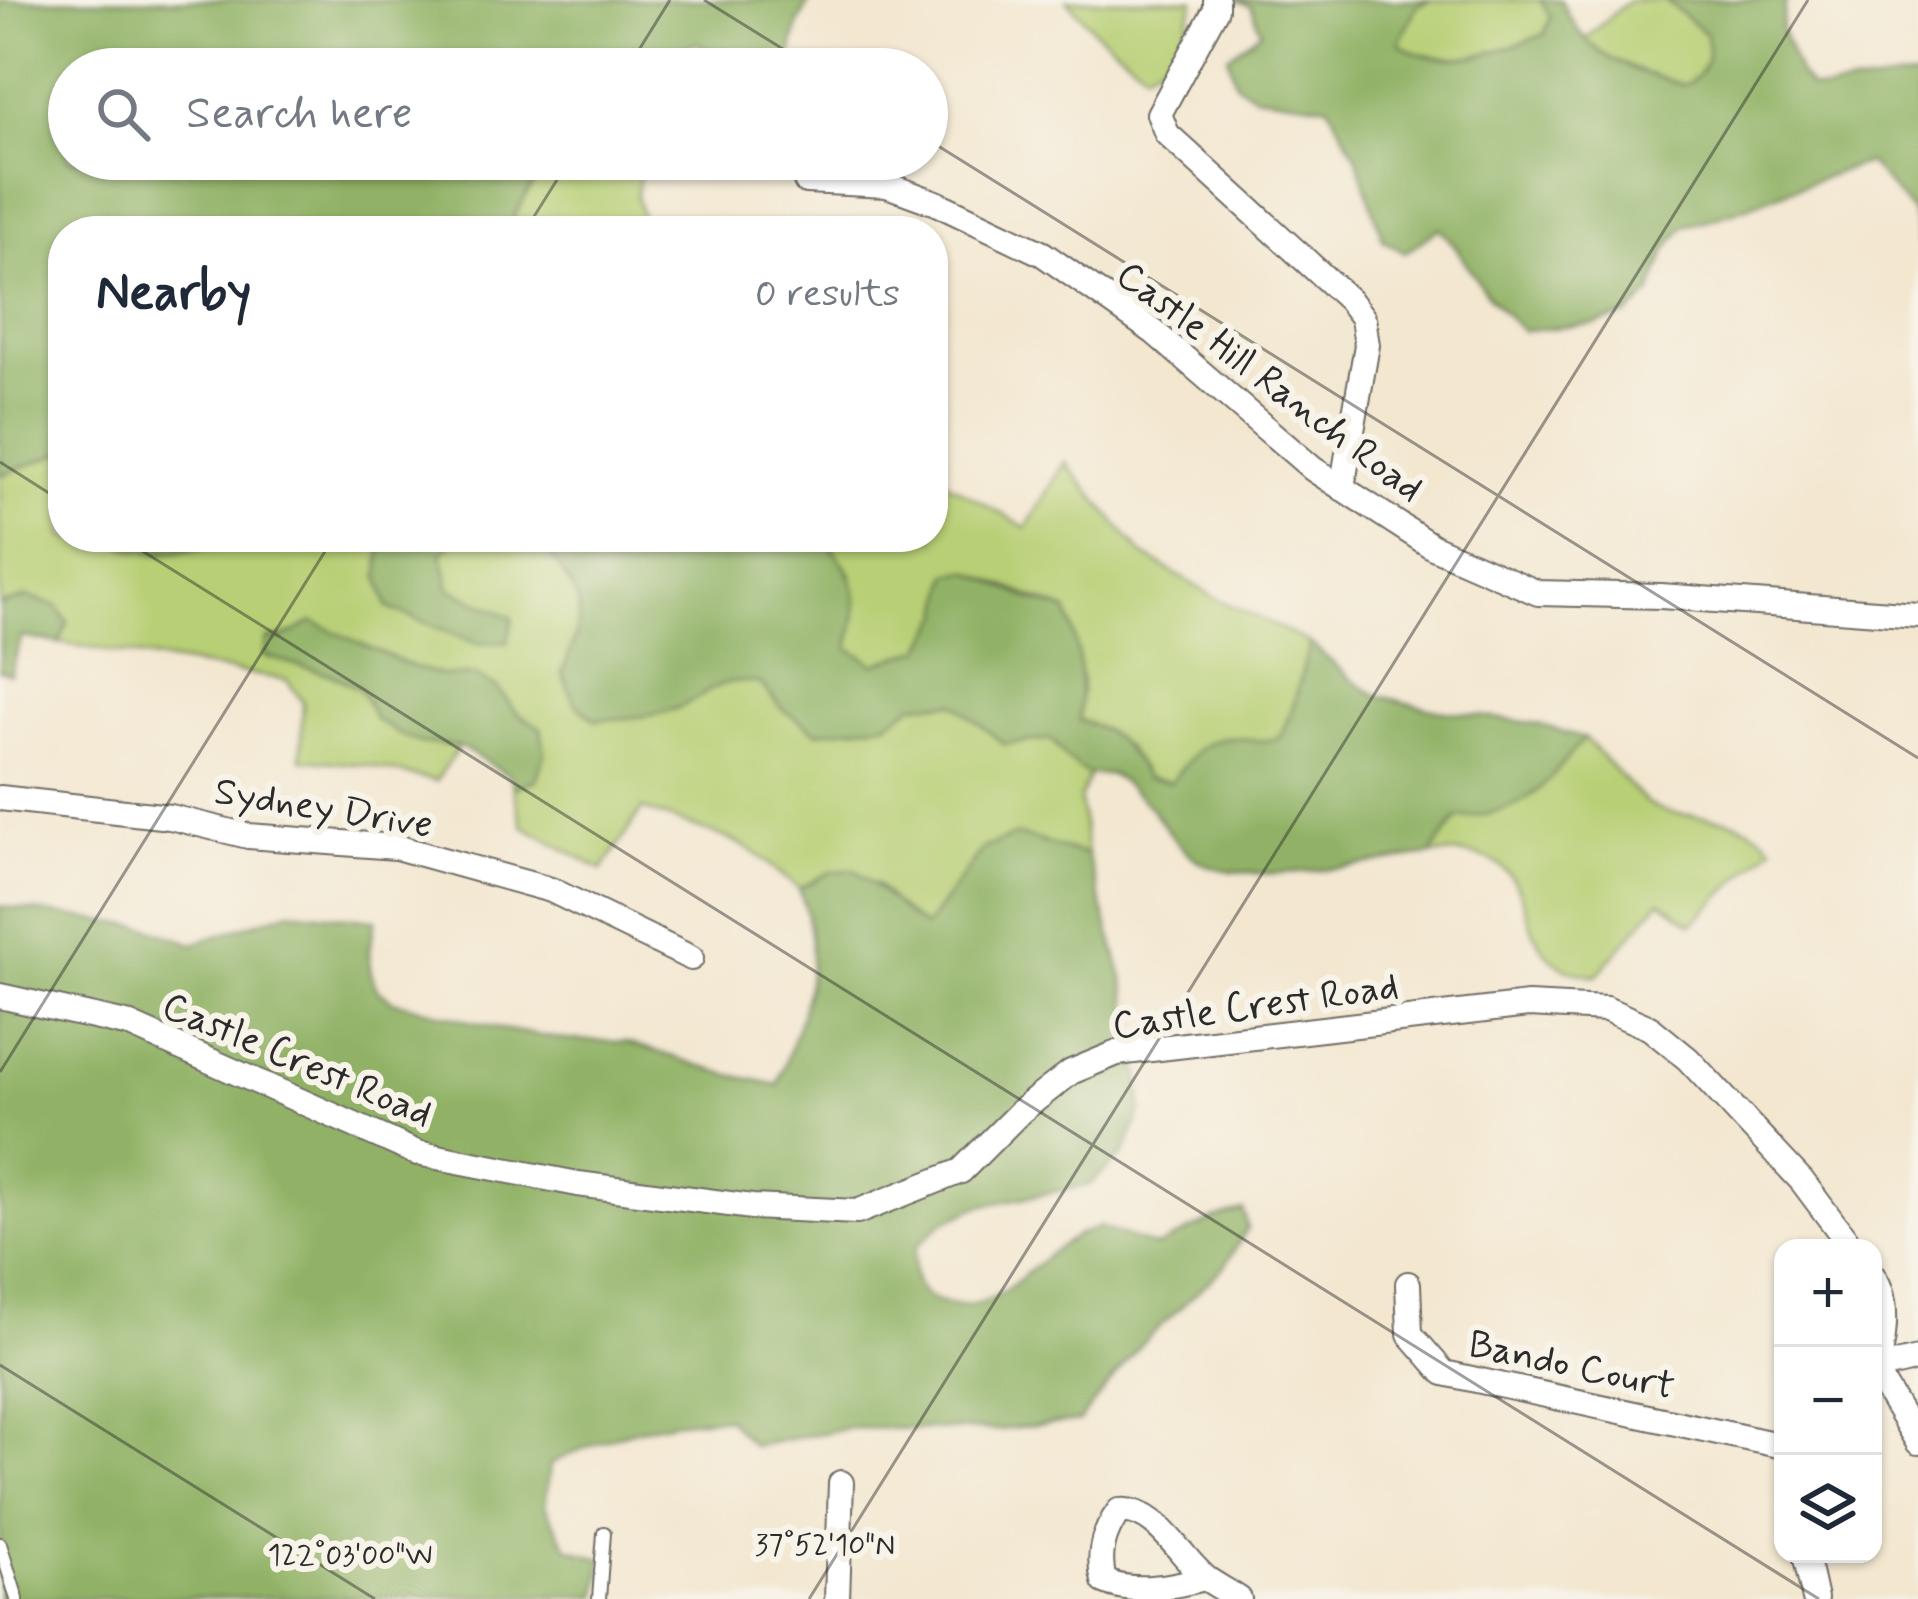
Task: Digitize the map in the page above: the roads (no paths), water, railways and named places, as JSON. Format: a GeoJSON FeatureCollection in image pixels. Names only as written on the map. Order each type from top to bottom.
{"type":"FeatureCollection","features":[{"type":"Feature","properties":{"kind":"street"},"geometry":{"type":"LineString","coordinates":[[1216,0],[1216,9],[1159,114],[1167,134],[1363,318],[1366,345],[1342,488]]}},
{"type":"Feature","properties":{"kind":"street","name":"Castle Hill Ranch Road"},"geometry":{"type":"LineString","coordinates":[[806,181],[887,185],[1043,254],[1154,332],[1313,469],[1433,548],[1538,593],[1661,596],[1918,615]]}},
{"type":"Feature","properties":{"kind":"street","name":"Sydney Drive"},"geometry":{"type":"LineString","coordinates":[[0,798],[170,817],[248,836],[396,847],[551,890],[691,958]]}},
{"type":"Feature","properties":{"kind":"street","name":"Castle Crest Road"},"geometry":{"type":"LineString","coordinates":[[0,996],[130,1025],[417,1153],[578,1184],[752,1208],[857,1212],[961,1171],[1021,1111],[1071,1072],[1117,1053],[1528,1005],[1606,1009],[1650,1028],[1688,1058],[1802,1181],[1845,1239]]}},
{"type":"Feature","properties":{"kind":"street","name":"Bando Court"},"geometry":{"type":"LineString","coordinates":[[1408,1284],[1410,1334],[1444,1373],[1774,1444]]}},
{"type":"Feature","properties":{"kind":"street"},"geometry":{"type":"LineString","coordinates":[[1882,1314],[1882,1347]]}},
{"type":"Feature","properties":{"kind":"street"},"geometry":{"type":"LineString","coordinates":[[1882,1372],[1918,1359]]}},
{"type":"Feature","properties":{"kind":"street"},"geometry":{"type":"LineString","coordinates":[[1882,1384],[1918,1442]]}},
{"type":"Feature","properties":{"kind":"street"},"geometry":{"type":"LineString","coordinates":[[837,1599],[841,1483]]}},
{"type":"Feature","properties":{"kind":"street"},"geometry":{"type":"LineString","coordinates":[[1807,1563],[1815,1599]]}},
{"type":"Feature","properties":{"kind":"street"},"geometry":{"type":"LineString","coordinates":[[1205,1578],[1240,1599]]}},
{"type":"Feature","properties":{"kind":"lane"},"geometry":{"type":"LineString","coordinates":[[599,1599],[604,1533]]}},
{"type":"Feature","properties":{"kind":"lane"},"geometry":{"type":"LineString","coordinates":[[0,1544],[16,1599]]}}]}
